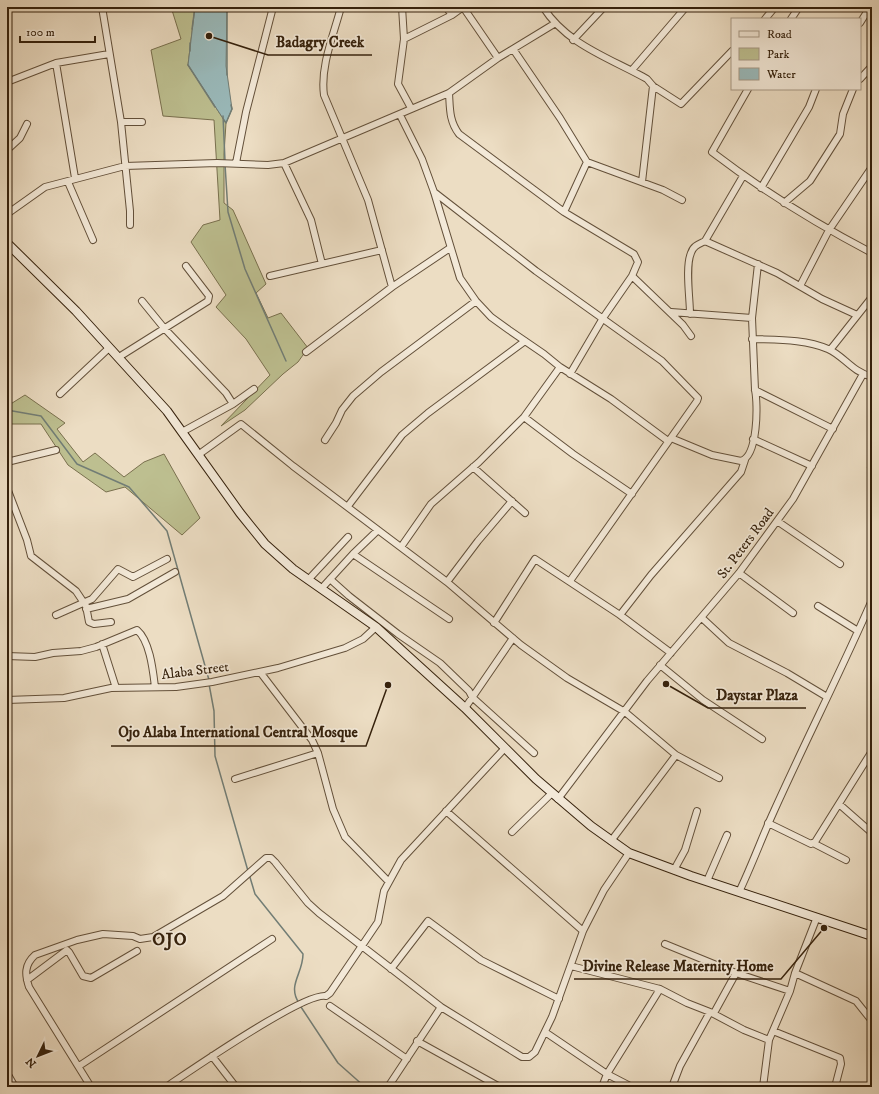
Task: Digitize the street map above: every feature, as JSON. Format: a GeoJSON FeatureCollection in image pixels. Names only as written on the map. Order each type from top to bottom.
{"type":"FeatureCollection","features":[{"type":"Feature","properties":{"kind":"main road"},"geometry":{"type":"LineString","coordinates":[[7,242],[119,357],[167,411],[189,443],[265,544],[308,580],[376,627],[465,708],[555,796],[611,841],[629,853],[674,870],[872,936]]}},
{"type":"Feature","properties":{"kind":"street"},"geometry":{"type":"LineString","coordinates":[[102,7],[121,122],[130,211],[130,225]]}},
{"type":"Feature","properties":{"kind":"street"},"geometry":{"type":"LineString","coordinates":[[234,163],[273,7]]}},
{"type":"Feature","properties":{"kind":"street"},"geometry":{"type":"LineString","coordinates":[[341,7],[327,57],[323,88],[324,95],[341,139],[368,200],[392,287]]}},
{"type":"Feature","properties":{"kind":"street"},"geometry":{"type":"LineString","coordinates":[[402,7],[404,40],[398,84],[411,108]]}},
{"type":"Feature","properties":{"kind":"street"},"geometry":{"type":"LineString","coordinates":[[446,7],[452,16]]}},
{"type":"Feature","properties":{"kind":"street"},"geometry":{"type":"LineString","coordinates":[[404,40],[452,16],[463,7],[498,58]]}},
{"type":"Feature","properties":{"kind":"street"},"geometry":{"type":"LineString","coordinates":[[543,7],[554,24],[573,40],[632,70],[681,104],[731,52]]}},
{"type":"Feature","properties":{"kind":"street"},"geometry":{"type":"LineString","coordinates":[[573,40],[604,7]]}},
{"type":"Feature","properties":{"kind":"street"},"geometry":{"type":"LineString","coordinates":[[632,70],[686,7]]}},
{"type":"Feature","properties":{"kind":"street"},"geometry":{"type":"LineString","coordinates":[[766,18],[775,7]]}},
{"type":"Feature","properties":{"kind":"street"},"geometry":{"type":"LineString","coordinates":[[791,18],[799,7]]}},
{"type":"Feature","properties":{"kind":"street"},"geometry":{"type":"LineString","coordinates":[[861,21],[870,7]]}},
{"type":"Feature","properties":{"kind":"street"},"geometry":{"type":"LineString","coordinates":[[7,214],[44,187],[125,166],[218,163],[268,165],[284,163],[449,93],[498,58],[554,24]]}},
{"type":"Feature","properties":{"kind":"street"},"geometry":{"type":"LineString","coordinates":[[513,50],[560,118],[587,162],[642,182],[682,200]]}},
{"type":"Feature","properties":{"kind":"street"},"geometry":{"type":"LineString","coordinates":[[7,82],[56,63],[109,54]]}},
{"type":"Feature","properties":{"kind":"street"},"geometry":{"type":"LineString","coordinates":[[56,63],[75,178]]}},
{"type":"Feature","properties":{"kind":"street"},"geometry":{"type":"LineString","coordinates":[[861,79],[872,66]]}},
{"type":"Feature","properties":{"kind":"street"},"geometry":{"type":"LineString","coordinates":[[642,182],[653,86]]}},
{"type":"Feature","properties":{"kind":"street"},"geometry":{"type":"LineString","coordinates":[[747,90],[712,152],[743,176],[784,203],[828,230],[872,252]]}},
{"type":"Feature","properties":{"kind":"street"},"geometry":{"type":"LineString","coordinates":[[761,188],[809,107],[816,90]]}},
{"type":"Feature","properties":{"kind":"street"},"geometry":{"type":"LineString","coordinates":[[784,203],[810,181],[840,134],[843,114],[853,90]]}},
{"type":"Feature","properties":{"kind":"street"},"geometry":{"type":"LineString","coordinates":[[449,93],[451,119],[453,126],[459,134],[564,212],[634,254],[638,262],[632,276],[603,318],[570,374]]}},
{"type":"Feature","properties":{"kind":"street"},"geometry":{"type":"LineString","coordinates":[[400,115],[422,160],[434,192],[460,278],[476,301],[491,317],[570,374],[611,399],[670,440],[712,455],[741,461],[745,460]]}},
{"type":"Feature","properties":{"kind":"street"},"geometry":{"type":"LineString","coordinates":[[121,122],[142,122]]}},
{"type":"Feature","properties":{"kind":"street"},"geometry":{"type":"LineString","coordinates":[[7,150],[20,138],[27,124]]}},
{"type":"Feature","properties":{"kind":"street"},"geometry":{"type":"LineString","coordinates":[[564,212],[587,162]]}},
{"type":"Feature","properties":{"kind":"street"},"geometry":{"type":"LineString","coordinates":[[284,163],[311,220],[322,264]]}},
{"type":"Feature","properties":{"kind":"street"},"geometry":{"type":"LineString","coordinates":[[800,286],[828,230],[872,167]]}},
{"type":"Feature","properties":{"kind":"street"},"geometry":{"type":"LineString","coordinates":[[690,314],[690,253],[696,246],[705,241],[743,176]]}},
{"type":"Feature","properties":{"kind":"street"},"geometry":{"type":"LineString","coordinates":[[68,182],[93,240]]}},
{"type":"Feature","properties":{"kind":"street"},"geometry":{"type":"LineString","coordinates":[[434,192],[536,271],[662,361],[698,398],[570,581]]}},
{"type":"Feature","properties":{"kind":"street"},"geometry":{"type":"LineString","coordinates":[[705,241],[758,264],[857,315]]}},
{"type":"Feature","properties":{"kind":"street"},"geometry":{"type":"LineString","coordinates":[[306,352],[392,287],[450,248]]}},
{"type":"Feature","properties":{"kind":"street"},"geometry":{"type":"LineString","coordinates":[[270,276],[382,250]]}},
{"type":"Feature","properties":{"kind":"street"},"geometry":{"type":"LineString","coordinates":[[620,615],[651,575],[740,472],[748,456],[753,439],[757,401],[755,390],[752,318],[758,264]]}},
{"type":"Feature","properties":{"kind":"street"},"geometry":{"type":"LineString","coordinates":[[119,357],[209,299],[186,266]]}},
{"type":"Feature","properties":{"kind":"street"},"geometry":{"type":"LineString","coordinates":[[632,276],[671,312],[691,336]]}},
{"type":"Feature","properties":{"kind":"street"},"geometry":{"type":"LineString","coordinates":[[830,350],[872,297]]}},
{"type":"Feature","properties":{"kind":"street"},"geometry":{"type":"LineString","coordinates":[[142,301],[164,328],[226,393],[233,404]]}},
{"type":"Feature","properties":{"kind":"street"},"geometry":{"type":"LineString","coordinates":[[325,440],[342,410],[353,396],[381,372],[476,301]]}},
{"type":"Feature","properties":{"kind":"street"},"geometry":{"type":"LineString","coordinates":[[671,312],[752,318]]}},
{"type":"Feature","properties":{"kind":"street"},"geometry":{"type":"LineString","coordinates":[[752,338],[794,341],[830,350],[863,374],[872,377]]}},
{"type":"Feature","properties":{"kind":"street"},"geometry":{"type":"LineString","coordinates":[[348,506],[402,435],[428,413],[525,341]]}},
{"type":"Feature","properties":{"kind":"street"},"geometry":{"type":"LineString","coordinates":[[60,394],[109,348]]}},
{"type":"Feature","properties":{"kind":"street"},"geometry":{"type":"LineString","coordinates":[[401,547],[431,504],[473,467],[524,417],[560,367]]}},
{"type":"Feature","properties":{"kind":"street","name":"St. Peters Road"},"geometry":{"type":"LineString","coordinates":[[512,832],[555,796],[625,712],[660,665],[702,618],[739,573],[793,499],[863,374]]}},
{"type":"Feature","properties":{"kind":"street"},"geometry":{"type":"LineString","coordinates":[[183,433],[233,404],[254,389]]}},
{"type":"Feature","properties":{"kind":"street"},"geometry":{"type":"LineString","coordinates":[[755,390],[833,429]]}},
{"type":"Feature","properties":{"kind":"street"},"geometry":{"type":"LineString","coordinates":[[524,417],[573,454],[632,494]]}},
{"type":"Feature","properties":{"kind":"street"},"geometry":{"type":"LineString","coordinates":[[198,455],[241,424],[293,466],[348,506],[446,582],[513,638],[568,678],[625,712],[676,755],[719,778]]}},
{"type":"Feature","properties":{"kind":"street"},"geometry":{"type":"LineString","coordinates":[[753,439],[812,466]]}},
{"type":"Feature","properties":{"kind":"street"},"geometry":{"type":"LineString","coordinates":[[7,462],[56,450]]}},
{"type":"Feature","properties":{"kind":"street"},"geometry":{"type":"LineString","coordinates":[[473,467],[525,513]]}},
{"type":"Feature","properties":{"kind":"street"},"geometry":{"type":"LineString","coordinates":[[7,488],[27,540],[31,556],[76,591],[86,606],[88,619],[91,623],[111,622]]}},
{"type":"Feature","properties":{"kind":"street"},"geometry":{"type":"LineString","coordinates":[[446,582],[512,501]]}},
{"type":"Feature","properties":{"kind":"street"},"geometry":{"type":"LineString","coordinates":[[777,521],[840,564]]}},
{"type":"Feature","properties":{"kind":"street"},"geometry":{"type":"LineString","coordinates":[[321,589],[352,554],[378,530]]}},
{"type":"Feature","properties":{"kind":"street"},"geometry":{"type":"LineString","coordinates":[[308,580],[348,536]]}},
{"type":"Feature","properties":{"kind":"street"},"geometry":{"type":"LineString","coordinates":[[352,554],[449,618]]}},
{"type":"Feature","properties":{"kind":"street"},"geometry":{"type":"LineString","coordinates":[[86,606],[118,569],[133,577],[167,559]]}},
{"type":"Feature","properties":{"kind":"street"},"geometry":{"type":"LineString","coordinates":[[494,623],[535,559],[620,615],[671,653]]}},
{"type":"Feature","properties":{"kind":"street"},"geometry":{"type":"LineString","coordinates":[[56,615],[86,606],[128,599],[175,572]]}},
{"type":"Feature","properties":{"kind":"street"},"geometry":{"type":"LineString","coordinates":[[739,573],[793,613]]}},
{"type":"Feature","properties":{"kind":"street"},"geometry":{"type":"LineString","coordinates":[[330,579],[398,634],[440,663],[469,691],[472,697],[534,753]]}},
{"type":"Feature","properties":{"kind":"street"},"geometry":{"type":"LineString","coordinates":[[739,892],[768,823],[815,726],[872,600]]}},
{"type":"Feature","properties":{"kind":"street"},"geometry":{"type":"LineString","coordinates":[[818,606],[858,631]]}},
{"type":"Feature","properties":{"kind":"street"},"geometry":{"type":"LineString","coordinates":[[702,618],[729,643],[787,673],[827,697]]}},
{"type":"Feature","properties":{"kind":"street","name":"Alaba Street"},"geometry":{"type":"LineString","coordinates":[[7,700],[64,698],[116,688],[176,687],[210,682],[260,672],[294,663],[357,643],[376,627]]}},
{"type":"Feature","properties":{"kind":"street"},"geometry":{"type":"LineString","coordinates":[[7,656],[35,657],[53,653],[90,649],[134,630],[139,632],[150,657],[155,687]]}},
{"type":"Feature","properties":{"kind":"street"},"geometry":{"type":"LineString","coordinates":[[465,708],[513,638]]}},
{"type":"Feature","properties":{"kind":"street"},"geometry":{"type":"LineString","coordinates":[[102,644],[116,688]]}},
{"type":"Feature","properties":{"kind":"street"},"geometry":{"type":"LineString","coordinates":[[660,665],[703,700],[762,739]]}},
{"type":"Feature","properties":{"kind":"street"},"geometry":{"type":"LineString","coordinates":[[260,672],[312,740],[318,753],[333,809],[345,837],[388,881]]}},
{"type":"Feature","properties":{"kind":"street"},"geometry":{"type":"LineString","coordinates":[[166,1087],[259,1026],[308,1001],[321,995],[326,996],[330,993],[378,922],[388,881],[401,860],[505,748]]}},
{"type":"Feature","properties":{"kind":"street"},"geometry":{"type":"LineString","coordinates":[[813,843],[872,752]]}},
{"type":"Feature","properties":{"kind":"street"},"geometry":{"type":"LineString","coordinates":[[234,779],[318,753]]}},
{"type":"Feature","properties":{"kind":"street"},"geometry":{"type":"LineString","coordinates":[[611,841],[676,755]]}},
{"type":"Feature","properties":{"kind":"street"},"geometry":{"type":"LineString","coordinates":[[839,804],[872,833]]}},
{"type":"Feature","properties":{"kind":"street"},"geometry":{"type":"LineString","coordinates":[[446,811],[583,931]]}},
{"type":"Feature","properties":{"kind":"street"},"geometry":{"type":"LineString","coordinates":[[674,870],[685,850],[698,811]]}},
{"type":"Feature","properties":{"kind":"street"},"geometry":{"type":"LineString","coordinates":[[768,823],[811,844],[813,843],[846,860]]}},
{"type":"Feature","properties":{"kind":"street"},"geometry":{"type":"LineString","coordinates":[[707,881],[727,835]]}},
{"type":"Feature","properties":{"kind":"street"},"geometry":{"type":"LineString","coordinates":[[90,1087],[27,980],[28,964],[35,955],[77,940],[103,934],[133,936],[140,939],[154,937],[223,896],[266,858],[270,858],[275,862],[308,903],[319,913],[441,1007],[522,1057],[529,1057],[535,1052],[545,1032],[559,999],[583,931],[604,890],[629,853]]}},
{"type":"Feature","properties":{"kind":"street"},"geometry":{"type":"LineString","coordinates":[[763,1087],[769,1040],[790,991],[795,973],[817,917]]}},
{"type":"Feature","properties":{"kind":"street"},"geometry":{"type":"LineString","coordinates":[[391,969],[428,921],[481,960],[559,999]]}},
{"type":"Feature","properties":{"kind":"street"},"geometry":{"type":"LineString","coordinates":[[79,1066],[272,939]]}},
{"type":"Feature","properties":{"kind":"street"},"geometry":{"type":"LineString","coordinates":[[665,944],[736,973],[790,991]]}},
{"type":"Feature","properties":{"kind":"street"},"geometry":{"type":"LineString","coordinates":[[27,980],[67,950],[70,952],[83,976],[87,978],[91,978],[137,951]]}},
{"type":"Feature","properties":{"kind":"street"},"geometry":{"type":"LineString","coordinates":[[571,966],[660,989],[686,1003],[712,1013],[744,1030],[769,1040]]}},
{"type":"Feature","properties":{"kind":"street"},"geometry":{"type":"LineString","coordinates":[[672,1087],[680,1066],[736,973]]}},
{"type":"Feature","properties":{"kind":"street"},"geometry":{"type":"LineString","coordinates":[[795,973],[856,1001],[872,1021]]}},
{"type":"Feature","properties":{"kind":"street"},"geometry":{"type":"LineString","coordinates":[[602,1087],[607,1074],[660,989]]}},
{"type":"Feature","properties":{"kind":"street"},"geometry":{"type":"LineString","coordinates":[[330,1006],[407,1059]]}},
{"type":"Feature","properties":{"kind":"street"},"geometry":{"type":"LineString","coordinates":[[388,1087],[417,1041],[441,1007]]}},
{"type":"Feature","properties":{"kind":"street"},"geometry":{"type":"LineString","coordinates":[[773,1031],[840,1058],[841,1064],[835,1087]]}},
{"type":"Feature","properties":{"kind":"street"},"geometry":{"type":"LineString","coordinates":[[545,1032],[607,1074],[632,1087]]}},
{"type":"Feature","properties":{"kind":"street"},"geometry":{"type":"LineString","coordinates":[[417,1041],[500,1087]]}},
{"type":"Feature","properties":{"kind":"street"},"geometry":{"type":"LineString","coordinates":[[212,1056],[236,1087]]}},
{"type":"Feature","properties":{"kind":"street"},"geometry":{"type":"LineString","coordinates":[[7,1073],[15,1087]]}},
{"type":"Feature","properties":{"kind":"green space"},"geometry":{"type":"Polygon","coordinates":[[[171,7],[195,7],[188,65],[226,123],[224,154],[224,203],[233,210],[266,284],[256,293],[268,318],[281,313],[308,348],[298,362],[245,410],[221,426],[270,375],[246,339],[216,307],[226,295],[191,242],[203,225],[220,220],[214,120],[163,116],[151,50],[181,39],[171,7]]]}},
{"type":"Feature","properties":{"kind":"green space"},"geometry":{"type":"Polygon","coordinates":[[[25,395],[65,423],[57,429],[83,462],[95,453],[124,477],[144,462],[164,454],[200,518],[182,535],[125,487],[106,492],[68,465],[41,424],[7,424],[7,402],[9,405],[25,395]]]}},
{"type":"Feature","properties":{"kind":"water"},"geometry":{"type":"Polygon","coordinates":[[[195,7],[227,7],[226,66],[232,109],[226,123],[188,65],[195,7]]]}},
{"type":"Feature","properties":{"kind":"waterway"},"geometry":{"type":"LineString","coordinates":[[192,29],[195,7]]}},
{"type":"Feature","properties":{"kind":"waterway"},"geometry":{"type":"LineString","coordinates":[[227,7],[227,75]]}},
{"type":"Feature","properties":{"kind":"waterway"},"geometry":{"type":"LineString","coordinates":[[190,43],[190,51]]}},
{"type":"Feature","properties":{"kind":"waterway"},"geometry":{"type":"LineString","coordinates":[[188,65],[215,107]]}},
{"type":"Feature","properties":{"kind":"waterway"},"geometry":{"type":"LineString","coordinates":[[224,120],[226,123],[232,109],[231,105]]}},
{"type":"Feature","properties":{"kind":"waterway"},"geometry":{"type":"LineString","coordinates":[[223,116],[225,161]]}},
{"type":"Feature","properties":{"kind":"waterway"},"geometry":{"type":"LineString","coordinates":[[225,164],[228,212],[245,269],[286,361]]}},
{"type":"Feature","properties":{"kind":"waterway"},"geometry":{"type":"LineString","coordinates":[[7,410],[41,416],[77,464],[129,487],[167,531],[209,680]]}},
{"type":"Feature","properties":{"kind":"waterway"},"geometry":{"type":"LineString","coordinates":[[209,684],[214,711],[215,756],[248,871]]}},
{"type":"Feature","properties":{"kind":"waterway"},"geometry":{"type":"LineString","coordinates":[[249,874],[255,894],[303,954],[301,968],[295,985],[296,997],[299,1003]]}},
{"type":"Feature","properties":{"kind":"waterway"},"geometry":{"type":"LineString","coordinates":[[301,1007],[338,1063],[365,1087]]}},
{"type":"Feature","properties":{"kind":"place","name":"Badagry Creek"},"geometry":{"type":"Point","coordinates":[209,36]}},
{"type":"Feature","properties":{"kind":"place","name":"Daystar Plaza"},"geometry":{"type":"Point","coordinates":[666,684]}},
{"type":"Feature","properties":{"kind":"place","name":"Ojo Alaba International Central Mosque"},"geometry":{"type":"Point","coordinates":[388,685]}},
{"type":"Feature","properties":{"kind":"place","name":"Divine Release Maternity Home"},"geometry":{"type":"Point","coordinates":[824,928]}},
{"type":"Feature","properties":{"kind":"district","name":"OJO"},"geometry":{"type":"Point","coordinates":[170,939]}}]}
